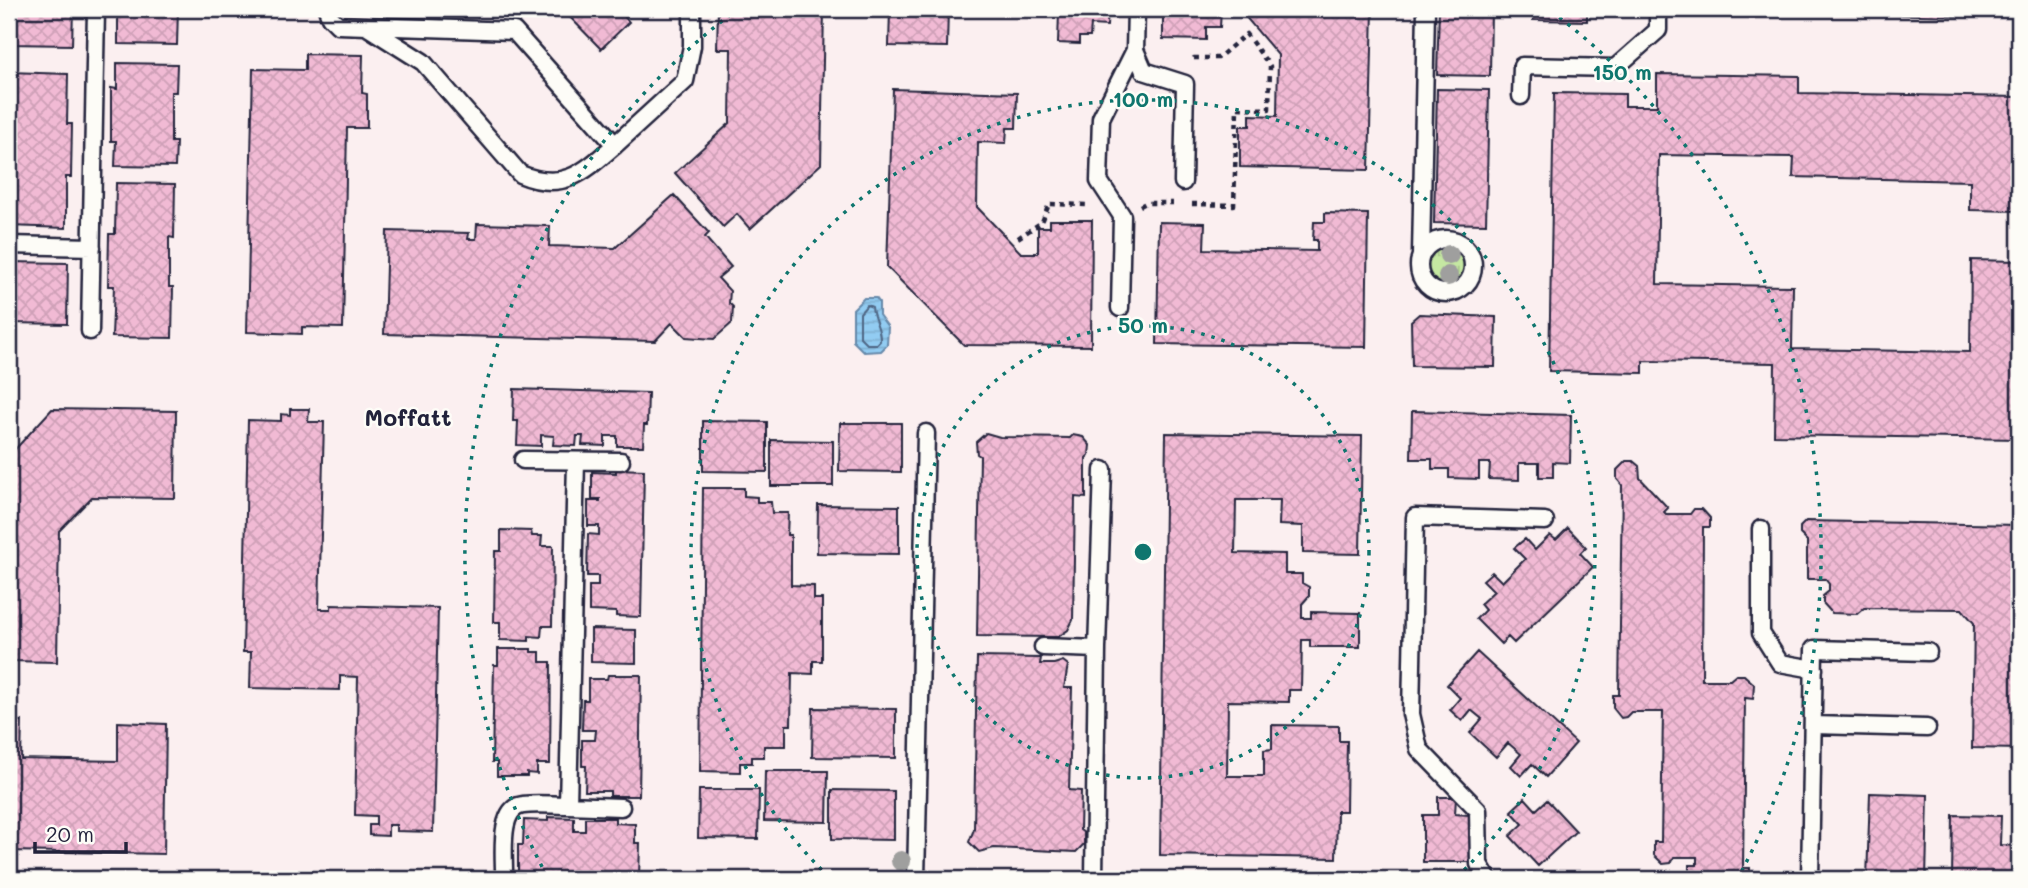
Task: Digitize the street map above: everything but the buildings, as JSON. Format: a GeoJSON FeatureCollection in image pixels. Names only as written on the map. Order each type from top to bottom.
{"type":"FeatureCollection","features":[{"type":"Feature","properties":{"kind":"lane"},"geometry":{"type":"LineString","coordinates":[[90,331],[96,9]]}},
{"type":"Feature","properties":{"kind":"lane"},"geometry":{"type":"LineString","coordinates":[[327,9],[330,17],[338,24],[514,31],[615,145]]}},
{"type":"Feature","properties":{"kind":"lane"},"geometry":{"type":"LineString","coordinates":[[366,26],[423,62],[520,174],[539,182],[558,182],[587,170],[685,81],[692,46],[692,9]]}},
{"type":"Feature","properties":{"kind":"lane"},"geometry":{"type":"LineString","coordinates":[[1136,9],[1135,50],[1144,71],[1185,84],[1182,182]]}},
{"type":"Feature","properties":{"kind":"lane"},"geometry":{"type":"LineString","coordinates":[[1421,255],[1426,9]]}},
{"type":"Feature","properties":{"kind":"lane"},"geometry":{"type":"LineString","coordinates":[[1521,96],[1522,66],[1615,68],[1658,30],[1658,9]]}},
{"type":"Feature","properties":{"kind":"lane"},"geometry":{"type":"LineString","coordinates":[[1119,308],[1122,216],[1099,181],[1101,118],[1135,50]]}},
{"type":"Feature","properties":{"kind":"lane"},"geometry":{"type":"LineString","coordinates":[[9,245],[92,247]]}},
{"type":"Feature","properties":{"kind":"lane"},"geometry":{"type":"LineString","coordinates":[[916,879],[926,433]]}},
{"type":"Feature","properties":{"kind":"lane"},"geometry":{"type":"LineString","coordinates":[[523,460],[621,461]]}},
{"type":"Feature","properties":{"kind":"lane"},"geometry":{"type":"LineString","coordinates":[[568,805],[576,461]]}},
{"type":"Feature","properties":{"kind":"lane"},"geometry":{"type":"LineString","coordinates":[[1094,879],[1103,470]]}},
{"type":"Feature","properties":{"kind":"lane"},"geometry":{"type":"LineString","coordinates":[[1488,879],[1479,864],[1478,810],[1419,749],[1412,714],[1415,517],[1545,520]]}},
{"type":"Feature","properties":{"kind":"lane"},"geometry":{"type":"LineString","coordinates":[[1762,529],[1761,633],[1780,663],[1814,669]]}},
{"type":"Feature","properties":{"kind":"lane"},"geometry":{"type":"LineString","coordinates":[[1043,647],[1097,649]]}},
{"type":"Feature","properties":{"kind":"lane"},"geometry":{"type":"LineString","coordinates":[[1811,879],[1814,649],[1928,652]]}},
{"type":"Feature","properties":{"kind":"lane"},"geometry":{"type":"LineString","coordinates":[[1813,725],[1927,728]]}},
{"type":"Feature","properties":{"kind":"lane"},"geometry":{"type":"LineString","coordinates":[[504,879],[505,821],[511,809],[521,805],[621,807]]}},
{"type":"Feature","properties":{"kind":"path"},"geometry":{"type":"LineString","coordinates":[[1018,238],[1042,222],[1049,204],[1088,205],[1104,222],[1146,203],[1234,205],[1237,108],[1269,109],[1270,66],[1247,34],[1218,58],[1194,58],[1185,84]]}},
{"type":"Feature","properties":{"kind":"green space"},"geometry":{"type":"Polygon","coordinates":[[[1446,246],[1460,252],[1466,266],[1460,280],[1446,286],[1432,280],[1426,266],[1432,252],[1446,246]]]}},
{"type":"Feature","properties":{"kind":"water"},"geometry":{"type":"Polygon","coordinates":[[[864,298],[876,298],[879,302],[879,315],[888,327],[887,345],[881,351],[864,352],[853,341],[853,309],[864,298]]]}},
{"type":"Feature","properties":{"kind":"district","name":"Moffatt"},"geometry":{"type":"Point","coordinates":[408,417]}}]}
